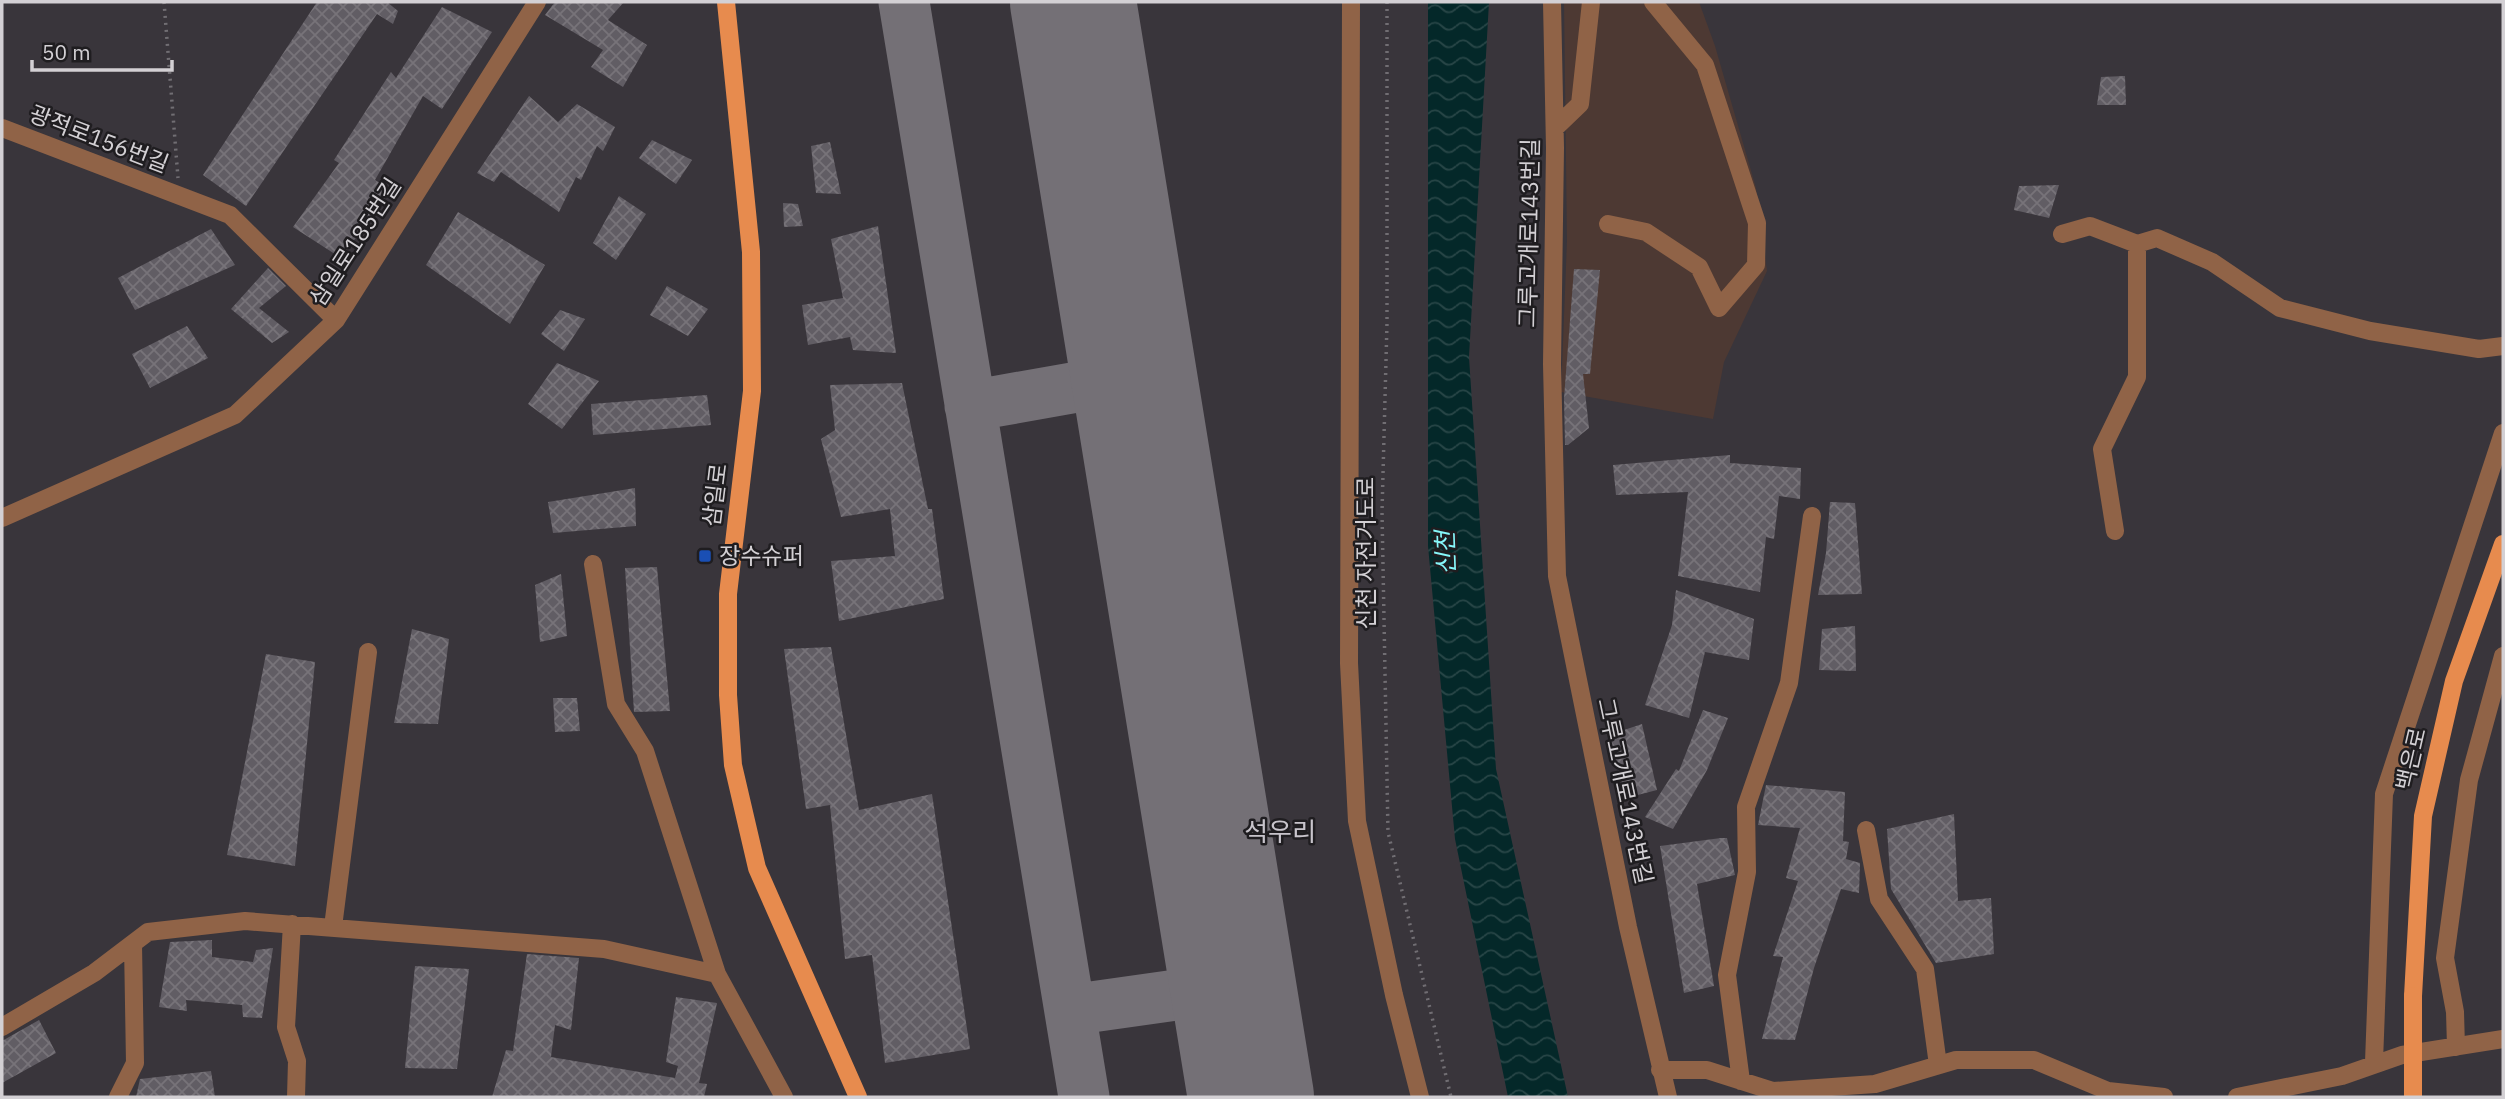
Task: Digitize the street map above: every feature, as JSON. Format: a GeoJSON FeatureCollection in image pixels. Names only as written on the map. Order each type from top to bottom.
{"type":"FeatureCollection","features":[{"type":"Feature","properties":{"kind":"main road","name":"삼일로"},"geometry":{"type":"LineString","coordinates":[[726,2],[751,252],[752,391],[728,594],[728,695],[733,765],[757,868],[858,1097]]}},
{"type":"Feature","properties":{"kind":"main road","name":"백은로"},"geometry":{"type":"LineString","coordinates":[[2413,1097],[2413,996],[2423,816],[2454,681],[2503,544]]}},
{"type":"Feature","properties":{"kind":"street","name":"삼일로185번길"},"geometry":{"type":"LineString","coordinates":[[2,518],[235,415],[336,320],[537,2]]}},
{"type":"Feature","properties":{"kind":"street"},"geometry":{"type":"LineString","coordinates":[[1352,2],[1349,663],[1357,821],[1394,995],[1420,1097]]}},
{"type":"Feature","properties":{"kind":"street","name":"그루고개로143번길"},"geometry":{"type":"LineString","coordinates":[[1552,2],[1555,128],[1552,364],[1556,576],[1660,1070],[1668,1097]]}},
{"type":"Feature","properties":{"kind":"street"},"geometry":{"type":"LineString","coordinates":[[1555,128],[1580,104],[1591,2]]}},
{"type":"Feature","properties":{"kind":"street"},"geometry":{"type":"LineString","coordinates":[[1608,224],[1646,232],[1699,267],[1719,308],[1756,265],[1757,223],[1705,65],[1655,3]]}},
{"type":"Feature","properties":{"kind":"street","name":"광적로156번길"},"geometry":{"type":"LineString","coordinates":[[2,128],[230,215],[336,320]]}},
{"type":"Feature","properties":{"kind":"street"},"geometry":{"type":"LineString","coordinates":[[2062,234],[2090,226],[2137,244],[2157,238],[2212,262],[2280,308],[2370,331],[2479,349],[2503,346]]}},
{"type":"Feature","properties":{"kind":"street"},"geometry":{"type":"LineString","coordinates":[[2115,531],[2102,449],[2137,377],[2137,244]]}},
{"type":"Feature","properties":{"kind":"street"},"geometry":{"type":"LineString","coordinates":[[2374,1062],[2384,794],[2503,433]]}},
{"type":"Feature","properties":{"kind":"street"},"geometry":{"type":"LineString","coordinates":[[1741,1081],[1727,975],[1747,872],[1746,807],[1790,683],[1812,516]]}},
{"type":"Feature","properties":{"kind":"street"},"geometry":{"type":"LineString","coordinates":[[593,564],[616,704],[645,751],[717,974],[784,1097]]}},
{"type":"Feature","properties":{"kind":"street"},"geometry":{"type":"LineString","coordinates":[[333,927],[368,652]]}},
{"type":"Feature","properties":{"kind":"street"},"geometry":{"type":"LineString","coordinates":[[2456,1047],[2455,1012],[2445,958],[2469,780],[2503,656]]}},
{"type":"Feature","properties":{"kind":"street"},"geometry":{"type":"LineString","coordinates":[[1866,830],[1879,899],[1925,969],[1938,1065]]}},
{"type":"Feature","properties":{"kind":"street"},"geometry":{"type":"LineString","coordinates":[[2,1027],[94,972],[148,932],[245,920],[604,950],[717,974]]}},
{"type":"Feature","properties":{"kind":"street"},"geometry":{"type":"LineString","coordinates":[[292,924],[286,1027],[297,1061],[296,1097]]}},
{"type":"Feature","properties":{"kind":"street"},"geometry":{"type":"LineString","coordinates":[[118,1097],[135,1063],[132,944]]}},
{"type":"Feature","properties":{"kind":"street"},"geometry":{"type":"LineString","coordinates":[[2237,1097],[2342,1076],[2374,1062],[2402,1055],[2503,1039]]}},
{"type":"Feature","properties":{"kind":"street"},"geometry":{"type":"LineString","coordinates":[[1660,1070],[1707,1070],[1773,1091],[1875,1084],[1956,1060],[2034,1060],[2108,1091],[2164,1097]]}},
{"type":"Feature","properties":{"kind":"path"},"geometry":{"type":"LineString","coordinates":[[164,2],[180,195]]}},
{"type":"Feature","properties":{"kind":"path","name":"신천 자전거도로"},"geometry":{"type":"LineString","coordinates":[[1387,2],[1387,323],[1382,512],[1388,832],[1451,1097]]}},
{"type":"Feature","properties":{"kind":"shaded area"},"geometry":{"type":"Polygon","coordinates":[[[1564,2],[1699,2],[1715,46],[1756,188],[1767,271],[1724,362],[1713,419],[1561,392],[1567,241],[1564,2]]]}},
{"type":"Feature","properties":{"kind":"water","name":"신천"},"geometry":{"type":"Polygon","coordinates":[[[1428,2],[1489,2],[1469,357],[1496,769],[1568,1097],[1508,1097],[1455,839],[1428,546],[1428,2]]]}},
{"type":"Feature","properties":{"kind":"building"},"geometry":{"type":"Polygon","coordinates":[[[317,2],[387,2],[398,11],[393,24],[377,14],[246,206],[203,175],[317,2]]]}},
{"type":"Feature","properties":{"kind":"building"},"geometry":{"type":"Polygon","coordinates":[[[555,2],[624,2],[608,20],[647,45],[623,87],[591,67],[603,50],[545,15],[555,2]]]}},
{"type":"Feature","properties":{"kind":"building"},"geometry":{"type":"Polygon","coordinates":[[[442,7],[492,32],[442,109],[423,96],[375,180],[391,190],[341,258],[293,227],[339,163],[334,160],[391,72],[396,78],[442,7]]]}},
{"type":"Feature","properties":{"kind":"building"},"geometry":{"type":"Polygon","coordinates":[[[2125,76],[2126,105],[2097,105],[2101,77],[2125,76]]]}},
{"type":"Feature","properties":{"kind":"building"},"geometry":{"type":"Polygon","coordinates":[[[529,96],[558,122],[577,104],[615,127],[603,151],[597,146],[581,180],[576,177],[559,212],[501,172],[494,182],[477,173],[529,96]]]}},
{"type":"Feature","properties":{"kind":"building"},"geometry":{"type":"Polygon","coordinates":[[[652,140],[692,160],[676,184],[639,158],[652,140]]]}},
{"type":"Feature","properties":{"kind":"building"},"geometry":{"type":"Polygon","coordinates":[[[830,142],[841,194],[816,193],[811,146],[830,142]]]}},
{"type":"Feature","properties":{"kind":"building"},"geometry":{"type":"Polygon","coordinates":[[[2059,185],[2049,218],[2014,210],[2019,186],[2059,185]]]}},
{"type":"Feature","properties":{"kind":"building"},"geometry":{"type":"Polygon","coordinates":[[[619,196],[646,214],[616,260],[593,243],[619,196]]]}},
{"type":"Feature","properties":{"kind":"building"},"geometry":{"type":"Polygon","coordinates":[[[783,203],[798,204],[803,226],[784,227],[783,203]]]}},
{"type":"Feature","properties":{"kind":"building"},"geometry":{"type":"Polygon","coordinates":[[[458,212],[545,265],[510,324],[426,265],[458,212]]]}},
{"type":"Feature","properties":{"kind":"building"},"geometry":{"type":"Polygon","coordinates":[[[878,226],[896,353],[853,350],[850,337],[808,345],[802,305],[843,298],[831,239],[878,226]]]}},
{"type":"Feature","properties":{"kind":"building"},"geometry":{"type":"Polygon","coordinates":[[[211,229],[235,265],[135,310],[118,278],[211,229]]]}},
{"type":"Feature","properties":{"kind":"building"},"geometry":{"type":"Polygon","coordinates":[[[268,268],[286,286],[259,308],[289,332],[272,343],[231,309],[268,268]]]}},
{"type":"Feature","properties":{"kind":"building"},"geometry":{"type":"Polygon","coordinates":[[[1574,269],[1600,270],[1590,374],[1583,374],[1589,428],[1565,445],[1564,398],[1574,269]]]}},
{"type":"Feature","properties":{"kind":"building"},"geometry":{"type":"Polygon","coordinates":[[[667,286],[708,309],[688,336],[650,315],[667,286]]]}},
{"type":"Feature","properties":{"kind":"building"},"geometry":{"type":"Polygon","coordinates":[[[560,310],[585,319],[564,351],[541,334],[560,310]]]}},
{"type":"Feature","properties":{"kind":"building"},"geometry":{"type":"Polygon","coordinates":[[[187,326],[208,358],[150,388],[132,354],[187,326]]]}},
{"type":"Feature","properties":{"kind":"building"},"geometry":{"type":"Polygon","coordinates":[[[557,363],[599,381],[562,429],[528,404],[557,363]]]}},
{"type":"Feature","properties":{"kind":"building"},"geometry":{"type":"Polygon","coordinates":[[[902,383],[928,509],[932,509],[944,599],[839,621],[831,561],[895,556],[890,509],[841,517],[821,439],[835,430],[830,385],[902,383]]]}},
{"type":"Feature","properties":{"kind":"building"},"geometry":{"type":"Polygon","coordinates":[[[707,395],[711,425],[593,435],[591,404],[707,395]]]}},
{"type":"Feature","properties":{"kind":"building"},"geometry":{"type":"Polygon","coordinates":[[[1730,455],[1730,463],[1801,468],[1800,499],[1779,496],[1774,539],[1766,537],[1760,592],[1678,576],[1688,492],[1616,495],[1613,465],[1730,455]]]}},
{"type":"Feature","properties":{"kind":"building"},"geometry":{"type":"Polygon","coordinates":[[[635,488],[636,526],[553,533],[548,502],[635,488]]]}},
{"type":"Feature","properties":{"kind":"building"},"geometry":{"type":"Polygon","coordinates":[[[1830,502],[1855,503],[1862,594],[1818,595],[1826,553],[1830,502]]]}},
{"type":"Feature","properties":{"kind":"building"},"geometry":{"type":"Polygon","coordinates":[[[657,567],[670,711],[634,712],[625,568],[657,567]]]}},
{"type":"Feature","properties":{"kind":"building"},"geometry":{"type":"Polygon","coordinates":[[[561,574],[567,636],[540,642],[535,585],[561,574]]]}},
{"type":"Feature","properties":{"kind":"building"},"geometry":{"type":"Polygon","coordinates":[[[1676,590],[1754,619],[1749,660],[1705,652],[1689,718],[1645,705],[1672,625],[1676,590]]]}},
{"type":"Feature","properties":{"kind":"building"},"geometry":{"type":"Polygon","coordinates":[[[1855,626],[1856,671],[1819,670],[1822,629],[1855,626]]]}},
{"type":"Feature","properties":{"kind":"building"},"geometry":{"type":"Polygon","coordinates":[[[412,629],[449,639],[438,724],[394,723],[412,629]]]}},
{"type":"Feature","properties":{"kind":"building"},"geometry":{"type":"Polygon","coordinates":[[[831,647],[859,810],[932,794],[970,1049],[885,1063],[872,955],[845,959],[830,805],[806,809],[784,649],[831,647]]]}},
{"type":"Feature","properties":{"kind":"building"},"geometry":{"type":"Polygon","coordinates":[[[266,654],[315,662],[295,866],[227,855],[266,654]]]}},
{"type":"Feature","properties":{"kind":"building"},"geometry":{"type":"Polygon","coordinates":[[[553,698],[577,698],[580,731],[555,732],[553,698]]]}},
{"type":"Feature","properties":{"kind":"building"},"geometry":{"type":"Polygon","coordinates":[[[1703,710],[1728,718],[1707,770],[1673,829],[1645,817],[1676,769],[1679,771],[1703,710]]]}},
{"type":"Feature","properties":{"kind":"building"},"geometry":{"type":"Polygon","coordinates":[[[1642,724],[1657,790],[1626,798],[1609,735],[1642,724]]]}},
{"type":"Feature","properties":{"kind":"building"},"geometry":{"type":"Polygon","coordinates":[[[1766,785],[1845,792],[1843,841],[1849,842],[1846,859],[1860,863],[1859,893],[1841,889],[1814,968],[1795,1040],[1762,1039],[1783,957],[1773,956],[1798,881],[1786,878],[1800,828],[1758,825],[1766,785]]]}},
{"type":"Feature","properties":{"kind":"building"},"geometry":{"type":"Polygon","coordinates":[[[1954,814],[1958,901],[1991,898],[1994,954],[1936,963],[1891,889],[1887,829],[1954,814]]]}},
{"type":"Feature","properties":{"kind":"building"},"geometry":{"type":"Polygon","coordinates":[[[1727,838],[1735,875],[1697,884],[1714,986],[1684,993],[1660,846],[1727,838]]]}},
{"type":"Feature","properties":{"kind":"building"},"geometry":{"type":"Polygon","coordinates":[[[212,940],[212,957],[253,962],[256,950],[273,948],[262,1018],[243,1017],[242,1005],[186,1000],[187,1011],[159,1007],[170,942],[212,940]]]}},
{"type":"Feature","properties":{"kind":"building"},"geometry":{"type":"Polygon","coordinates":[[[527,954],[579,958],[571,1030],[555,1025],[551,1057],[675,1078],[678,1066],[666,1062],[676,997],[717,1003],[699,1083],[707,1084],[704,1097],[492,1097],[506,1050],[513,1051],[527,954]]]}},
{"type":"Feature","properties":{"kind":"building"},"geometry":{"type":"Polygon","coordinates":[[[415,966],[469,969],[457,1069],[405,1068],[415,966]]]}},
{"type":"Feature","properties":{"kind":"building"},"geometry":{"type":"Polygon","coordinates":[[[39,1020],[56,1053],[2,1083],[2,1041],[39,1020]]]}},
{"type":"Feature","properties":{"kind":"building"},"geometry":{"type":"Polygon","coordinates":[[[211,1071],[215,1097],[136,1097],[140,1079],[211,1071]]]}},
{"type":"Feature","properties":{"kind":"taxiway"},"geometry":{"type":"LineString","coordinates":[[904,2],[1084,1097]]}},
{"type":"Feature","properties":{"kind":"taxiway"},"geometry":{"type":"LineString","coordinates":[[970,406],[1134,377]]}},
{"type":"Feature","properties":{"kind":"taxiway"},"geometry":{"type":"LineString","coordinates":[[1070,1010],[1233,987]]}},
{"type":"Feature","properties":{"kind":"runway"},"geometry":{"type":"LineString","coordinates":[[1073,2],[1251,1097]]}},
{"type":"Feature","properties":{"kind":"place","name":"장수슈퍼"},"geometry":{"type":"Point","coordinates":[705,556]}},
{"type":"Feature","properties":{"kind":"district","name":"석우리"},"geometry":{"type":"Point","coordinates":[1280,832]}}]}
